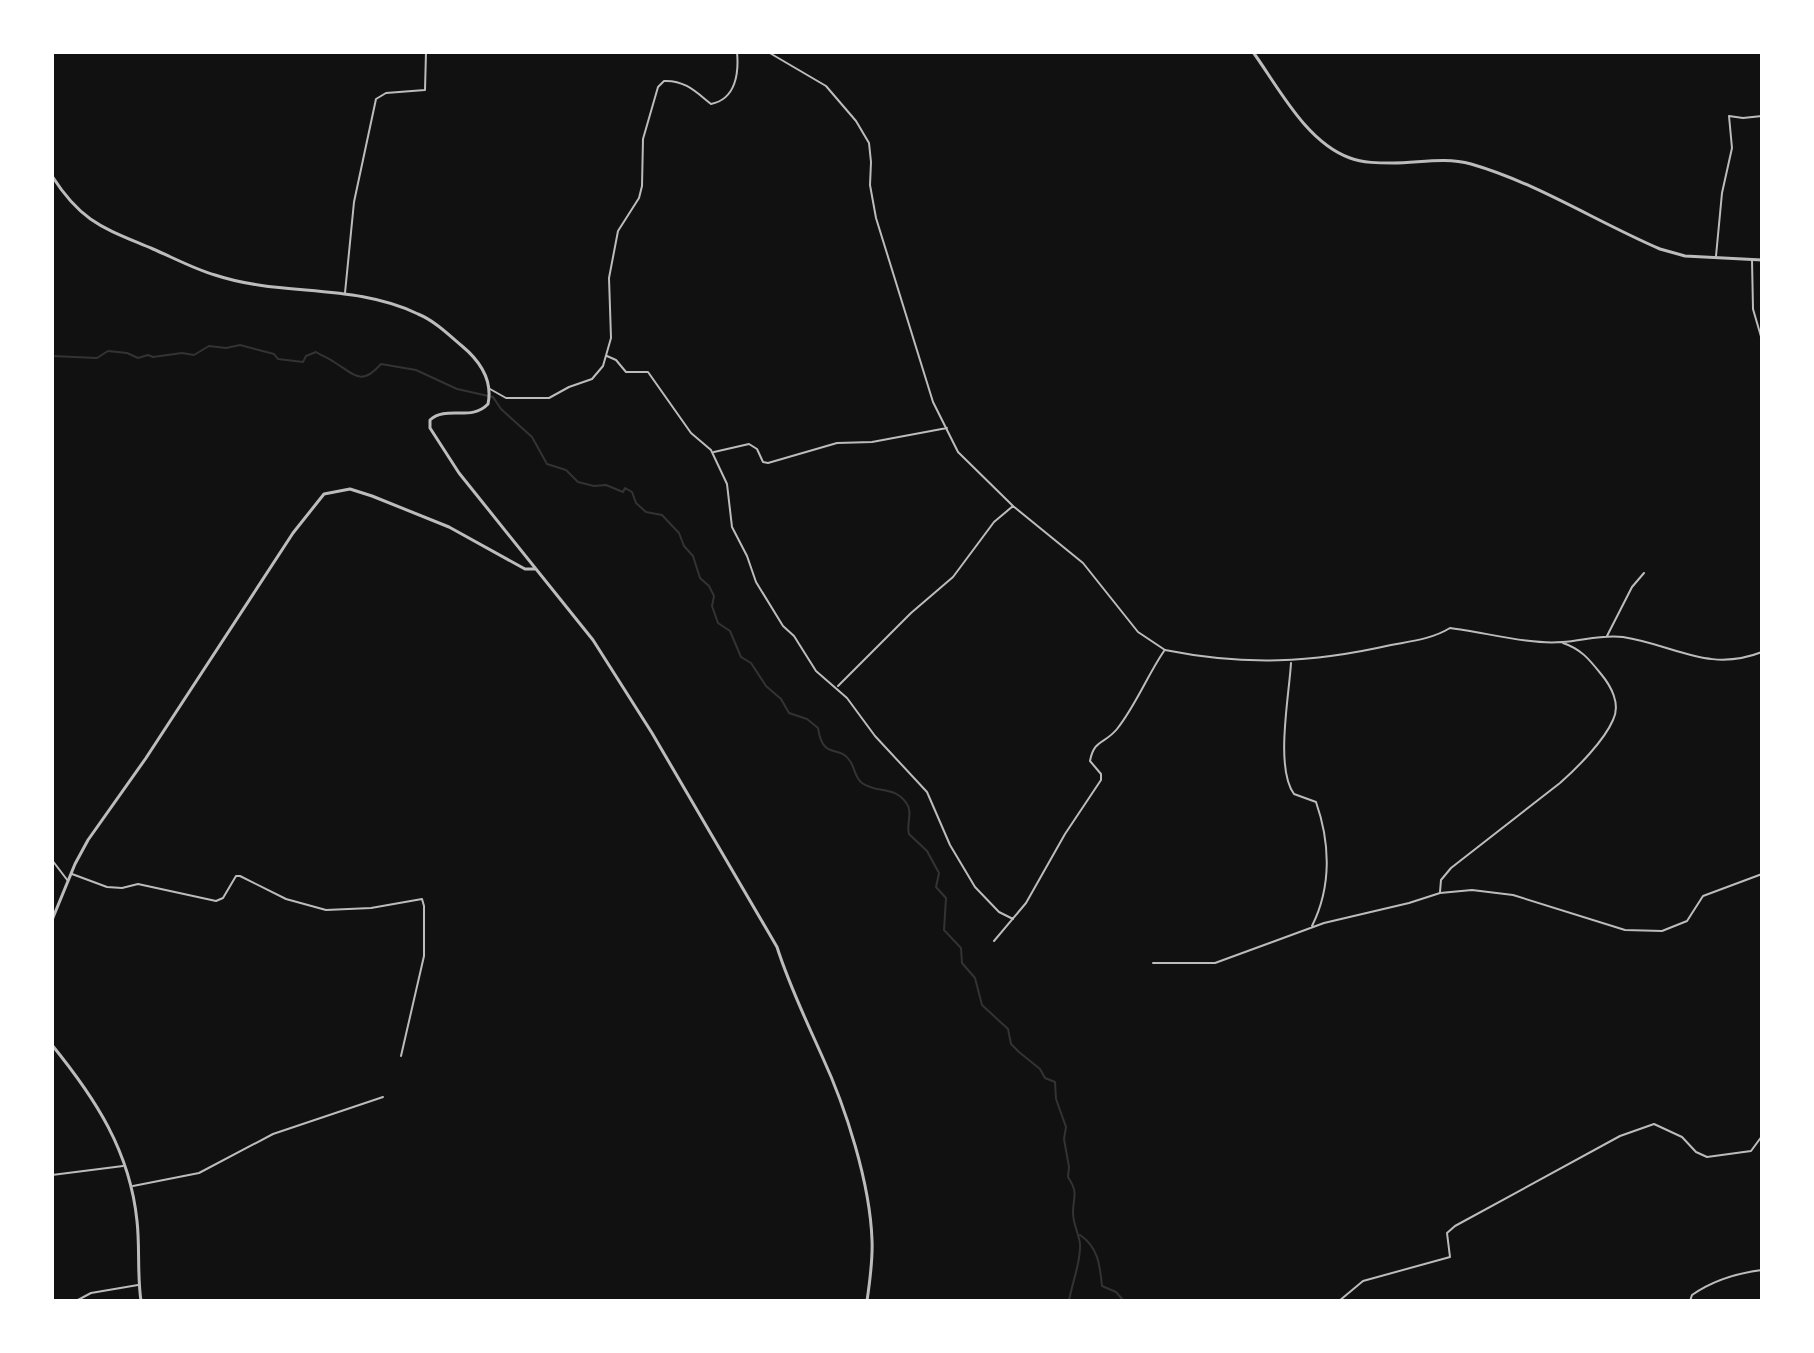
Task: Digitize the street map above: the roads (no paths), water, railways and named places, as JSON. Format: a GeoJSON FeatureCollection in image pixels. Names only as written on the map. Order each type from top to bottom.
{"type":"FeatureCollection","features":[{"type":"Feature","properties":{"kind":"street"},"geometry":{"type":"LineString","coordinates":[[345,293],[354,202],[376,99],[386,93],[424,91],[426,52]]}},
{"type":"Feature","properties":{"kind":"street"},"geometry":{"type":"LineString","coordinates":[[489,393],[506,398],[549,398],[592,379],[607,356],[611,338],[611,268],[618,231],[639,198],[643,139],[658,87],[664,81],[678,81],[711,104],[721,101],[736,81],[737,52]]}},
{"type":"Feature","properties":{"kind":"street"},"geometry":{"type":"LineString","coordinates":[[768,52],[826,86],[856,121],[869,143],[870,185],[876,218],[933,402],[958,452],[1013,506],[1083,563],[1131,625],[1165,650],[1218,660],[1292,662],[1435,637],[1450,628],[1561,642],[1622,637],[1714,661],[1762,652]]}},
{"type":"Feature","properties":{"kind":"street"},"geometry":{"type":"LineString","coordinates":[[1253,52],[1316,136],[1341,154],[1371,162],[1444,160],[1469,164],[1512,180],[1660,249],[1685,256],[1762,260]]}},
{"type":"Feature","properties":{"kind":"street"},"geometry":{"type":"LineString","coordinates":[[1716,258],[1722,193],[1732,148],[1729,116],[1762,116]]}},
{"type":"Feature","properties":{"kind":"street"},"geometry":{"type":"LineString","coordinates":[[52,176],[80,213],[103,228],[214,275],[262,286],[345,293],[407,309],[429,319],[478,361],[489,393],[488,404],[476,413],[436,415],[430,420],[430,428],[459,473],[578,617],[629,695],[777,947],[790,987],[823,1056],[850,1130],[870,1217],[872,1264],[867,1301]]}},
{"type":"Feature","properties":{"kind":"street"},"geometry":{"type":"LineString","coordinates":[[1752,259],[1753,309],[1762,340]]}},
{"type":"Feature","properties":{"kind":"street"},"geometry":{"type":"LineString","coordinates":[[607,356],[616,360],[626,372],[648,372],[691,433],[713,452],[727,484],[732,527],[756,582],[783,626],[794,636],[816,671],[837,687],[875,736],[927,792],[946,837],[975,887],[999,912],[1013,919]]}},
{"type":"Feature","properties":{"kind":"street"},"geometry":{"type":"LineString","coordinates":[[713,452],[749,444],[757,449],[763,462],[768,463],[837,443],[872,442],[947,428]]}},
{"type":"Feature","properties":{"kind":"street"},"geometry":{"type":"LineString","coordinates":[[52,920],[71,873],[96,827],[146,758],[293,533],[324,494],[344,489],[362,493],[449,527],[525,569],[536,569]]}},
{"type":"Feature","properties":{"kind":"street"},"geometry":{"type":"LineString","coordinates":[[837,687],[911,613],[953,577],[994,522],[1013,506]]}},
{"type":"Feature","properties":{"kind":"street"},"geometry":{"type":"LineString","coordinates":[[1606,637],[1625,598],[1644,573]]}},
{"type":"Feature","properties":{"kind":"street"},"geometry":{"type":"LineString","coordinates":[[1440,893],[1441,880],[1451,868],[1567,777],[1613,720],[1614,697],[1610,686],[1587,655],[1561,642]]}},
{"type":"Feature","properties":{"kind":"street"},"geometry":{"type":"LineString","coordinates":[[994,941],[1033,893],[1065,834],[1101,780],[1101,774],[1090,761],[1093,748],[1110,738],[1125,718],[1165,650]]}},
{"type":"Feature","properties":{"kind":"street"},"geometry":{"type":"LineString","coordinates":[[1292,662],[1283,747],[1284,773],[1294,794],[1316,802],[1327,849],[1324,889],[1311,927]]}},
{"type":"Feature","properties":{"kind":"street"},"geometry":{"type":"LineString","coordinates":[[52,860],[68,881]]}},
{"type":"Feature","properties":{"kind":"street"},"geometry":{"type":"LineString","coordinates":[[71,873],[107,887],[143,885],[212,901],[221,900],[233,879],[240,876],[286,899],[326,910],[371,908],[422,899],[424,956],[401,1056]]}},
{"type":"Feature","properties":{"kind":"street"},"geometry":{"type":"LineString","coordinates":[[1153,963],[1215,963],[1311,927],[1440,893],[1493,891],[1625,930],[1656,931],[1687,921],[1703,896],[1762,874]]}},
{"type":"Feature","properties":{"kind":"street"},"geometry":{"type":"LineString","coordinates":[[52,1045],[103,1113],[125,1166],[138,1224],[141,1301]]}},
{"type":"Feature","properties":{"kind":"street"},"geometry":{"type":"LineString","coordinates":[[132,1187],[199,1173],[273,1134],[383,1097]]}},
{"type":"Feature","properties":{"kind":"street"},"geometry":{"type":"LineString","coordinates":[[1339,1301],[1363,1281],[1450,1257],[1447,1233],[1455,1226],[1644,1126],[1657,1124],[1682,1137],[1696,1152],[1707,1157],[1751,1151],[1762,1136]]}},
{"type":"Feature","properties":{"kind":"street"},"geometry":{"type":"LineString","coordinates":[[52,1175],[125,1166]]}},
{"type":"Feature","properties":{"kind":"street"},"geometry":{"type":"LineString","coordinates":[[1690,1301],[1691,1296],[1715,1283],[1762,1270]]}},
{"type":"Feature","properties":{"kind":"street"},"geometry":{"type":"LineString","coordinates":[[76,1301],[91,1293],[138,1285]]}},
{"type":"Feature","properties":{"kind":"waterway"},"geometry":{"type":"LineString","coordinates":[[52,356],[97,358],[108,351],[138,358],[182,353],[194,355],[209,346],[226,348],[240,345],[274,354],[278,359],[303,362],[306,356],[316,352],[352,374],[363,377],[381,364],[416,370],[457,389],[493,397],[501,409],[532,437],[547,464],[566,470],[578,482],[606,485],[623,492],[625,488],[632,492],[636,503],[646,512],[662,515],[679,533],[684,546],[693,556],[700,578],[714,596],[712,606],[718,623],[730,631],[741,657],[751,663],[789,713],[807,719],[818,728],[827,748],[846,756],[862,783],[897,794],[907,804],[909,834],[927,851],[939,873],[936,887],[946,898],[944,930],[961,948],[962,963],[975,978],[982,1005],[1008,1029],[1011,1044],[1040,1069],[1045,1078],[1055,1082],[1056,1099],[1066,1127],[1064,1139],[1068,1177],[1074,1191],[1073,1217],[1080,1244],[1069,1301]]}},
{"type":"Feature","properties":{"kind":"waterway"},"geometry":{"type":"LineString","coordinates":[[1080,1235],[1094,1251],[1102,1286],[1116,1292],[1124,1301]]}}]}
